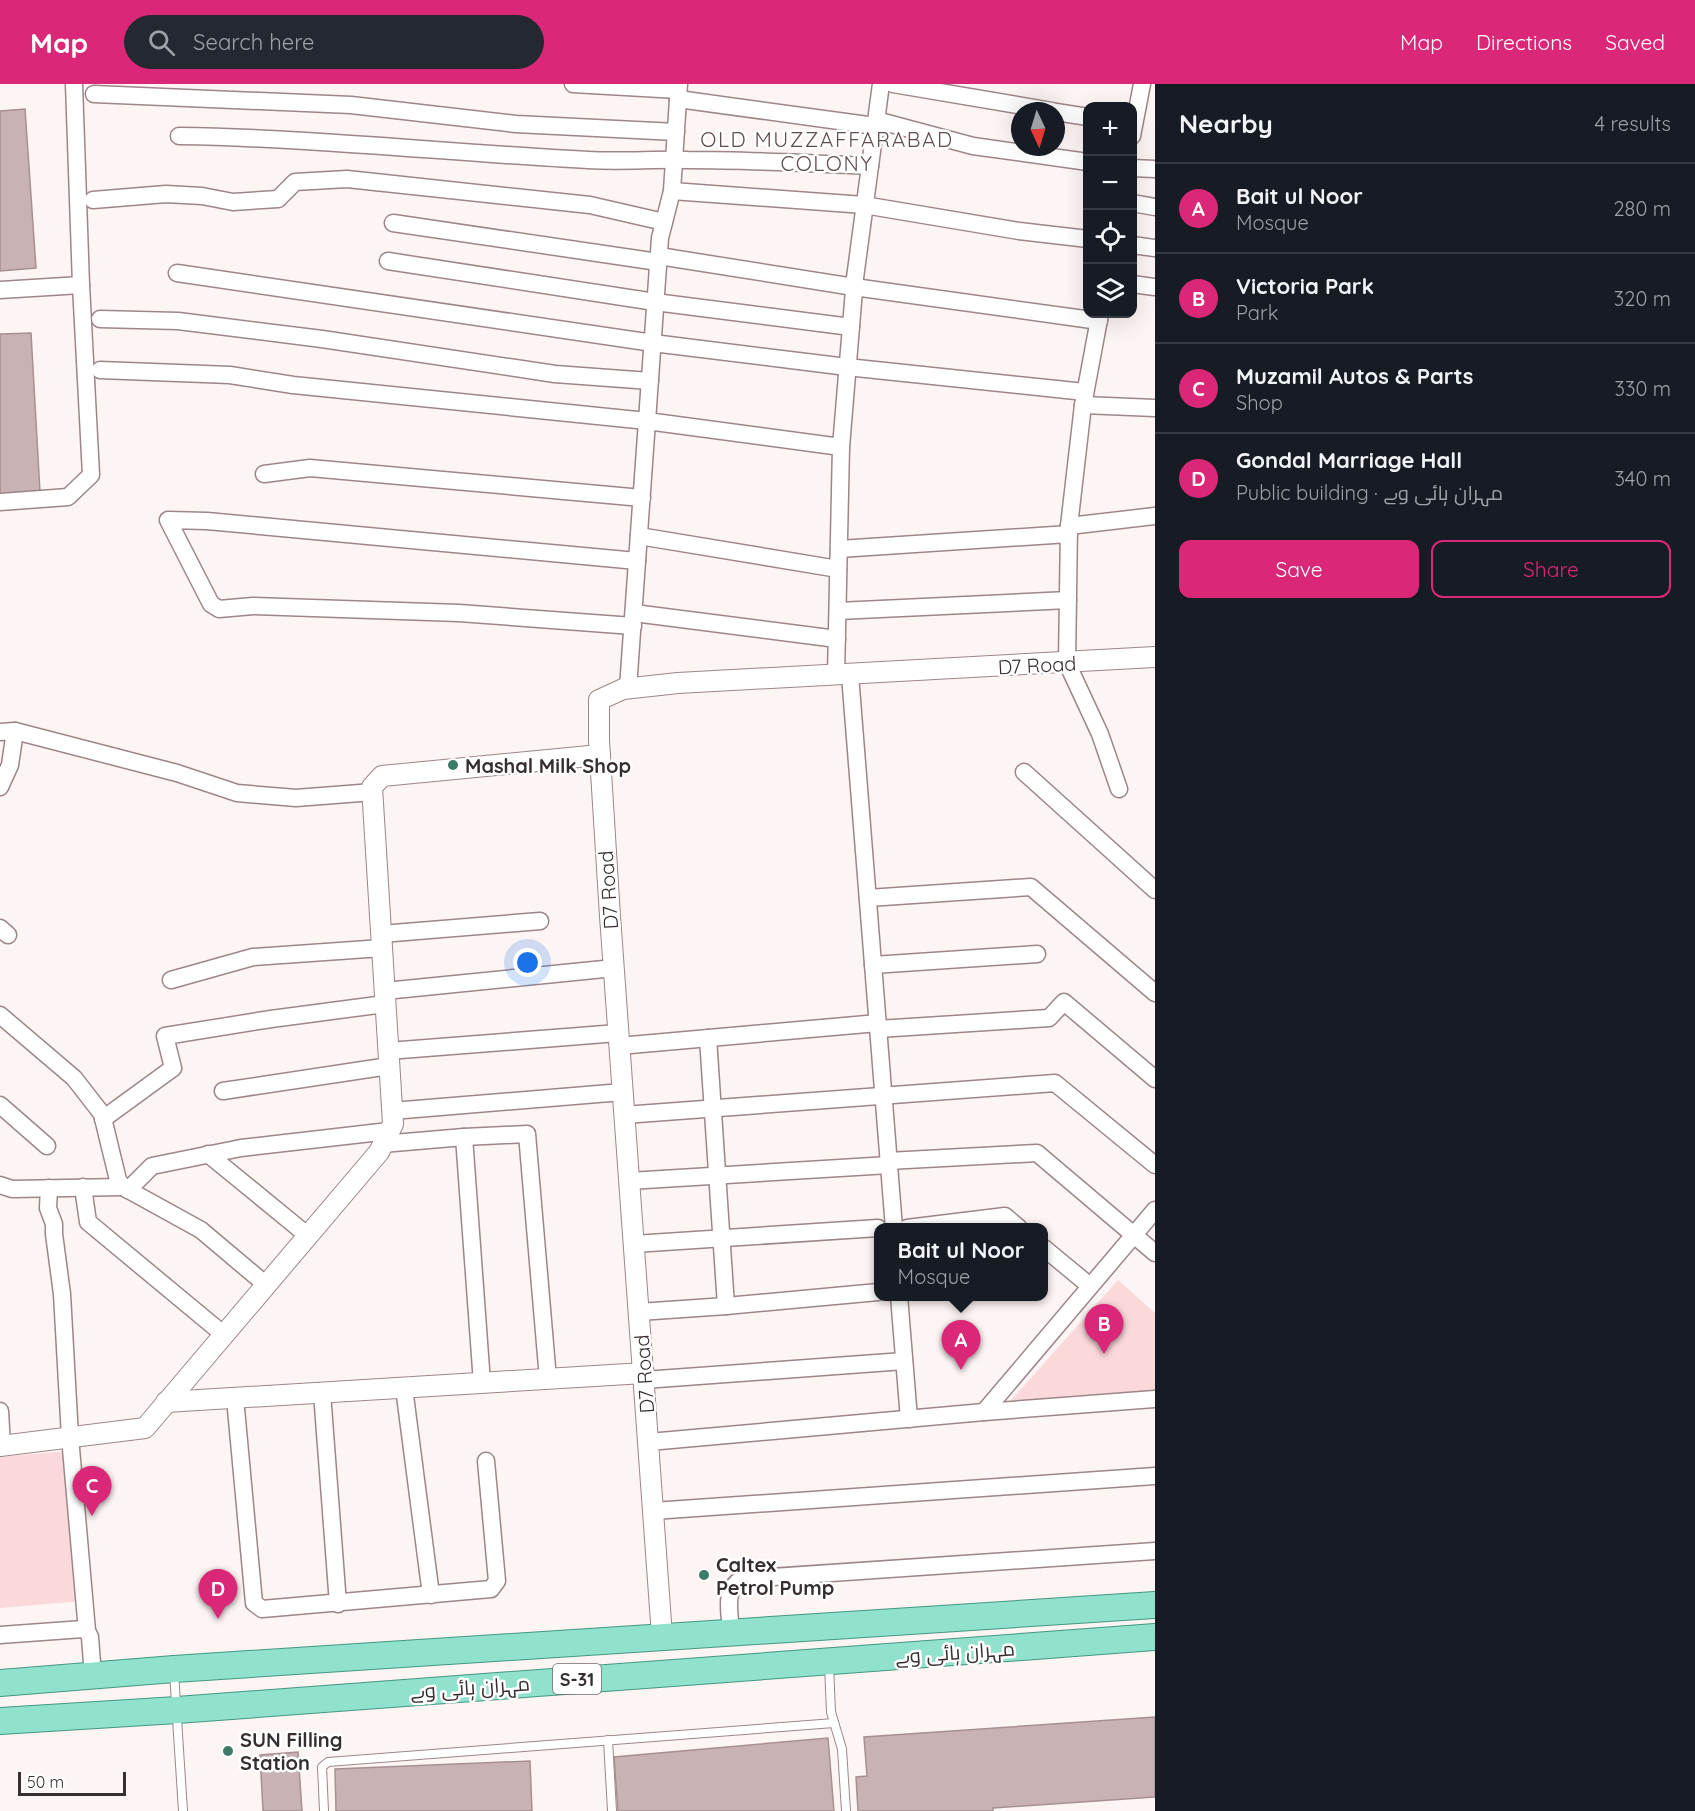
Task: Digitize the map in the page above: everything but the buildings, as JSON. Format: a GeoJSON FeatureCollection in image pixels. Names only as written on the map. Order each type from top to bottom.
{"type":"FeatureCollection","features":[{"type":"Feature","properties":{"kind":"main road","name":"مہران ہائی وے"},"geometry":{"type":"LineString","coordinates":[[0,1683],[662,1636],[1155,1605]]}},
{"type":"Feature","properties":{"kind":"main road","name":"مہران ہائی وے"},"geometry":{"type":"LineString","coordinates":[[0,1721],[177,1710],[1155,1637]]}},
{"type":"Feature","properties":{"kind":"main road"},"geometry":{"type":"LineString","coordinates":[[296,1662],[299,1700]]}},
{"type":"Feature","properties":{"kind":"street"},"geometry":{"type":"LineString","coordinates":[[0,502],[68,497],[92,475],[81,285],[74,84]]}},
{"type":"Feature","properties":{"kind":"street"},"geometry":{"type":"LineString","coordinates":[[573,84],[678,91],[876,123],[973,146],[1083,161]]}},
{"type":"Feature","properties":{"kind":"street"},"geometry":{"type":"LineString","coordinates":[[881,84],[854,287],[847,367],[841,447],[837,639],[868,898],[894,1223]]}},
{"type":"Feature","properties":{"kind":"street"},"geometry":{"type":"LineString","coordinates":[[893,84],[1011,104]]}},
{"type":"Feature","properties":{"kind":"street"},"geometry":{"type":"LineString","coordinates":[[1137,108],[1142,84]]}},
{"type":"Feature","properties":{"kind":"street"},"geometry":{"type":"LineString","coordinates":[[628,688],[658,259],[660,238],[672,191],[678,91]]}},
{"type":"Feature","properties":{"kind":"street"},"geometry":{"type":"LineString","coordinates":[[94,94],[351,105],[516,124],[676,132]]}},
{"type":"Feature","properties":{"kind":"street"},"geometry":{"type":"LineString","coordinates":[[1065,113],[1083,116]]}},
{"type":"Feature","properties":{"kind":"street"},"geometry":{"type":"LineString","coordinates":[[179,136],[251,137],[351,143],[481,155],[595,160],[767,160],[870,166]]}},
{"type":"Feature","properties":{"kind":"street"},"geometry":{"type":"LineString","coordinates":[[1137,168],[1155,169]]}},
{"type":"Feature","properties":{"kind":"street"},"geometry":{"type":"LineString","coordinates":[[93,200],[166,194],[202,196],[234,202],[278,199],[295,182],[347,179],[590,205],[664,222]]}},
{"type":"Feature","properties":{"kind":"street"},"geometry":{"type":"LineString","coordinates":[[672,191],[864,205],[1019,231],[1083,238]]}},
{"type":"Feature","properties":{"kind":"street"},"geometry":{"type":"LineString","coordinates":[[1137,204],[1155,207]]}},
{"type":"Feature","properties":{"kind":"street"},"geometry":{"type":"LineString","coordinates":[[393,223],[854,287],[1083,315]]}},
{"type":"Feature","properties":{"kind":"street"},"geometry":{"type":"LineString","coordinates":[[1137,246],[1155,248]]}},
{"type":"Feature","properties":{"kind":"street"},"geometry":{"type":"LineString","coordinates":[[388,261],[656,302],[851,327]]}},
{"type":"Feature","properties":{"kind":"street"},"geometry":{"type":"LineString","coordinates":[[177,273],[653,342],[1155,408]]}},
{"type":"Feature","properties":{"kind":"street"},"geometry":{"type":"LineString","coordinates":[[0,290],[81,285]]}},
{"type":"Feature","properties":{"kind":"street"},"geometry":{"type":"LineString","coordinates":[[1137,285],[1155,287]]}},
{"type":"Feature","properties":{"kind":"street"},"geometry":{"type":"LineString","coordinates":[[1099,318],[1084,398],[1069,530],[1067,663],[1100,734],[1119,789]]}},
{"type":"Feature","properties":{"kind":"street"},"geometry":{"type":"LineString","coordinates":[[100,319],[200,324],[555,374],[650,381]]}},
{"type":"Feature","properties":{"kind":"street"},"geometry":{"type":"LineString","coordinates":[[100,370],[230,375],[293,385],[647,422],[841,447]]}},
{"type":"Feature","properties":{"kind":"street"},"geometry":{"type":"LineString","coordinates":[[264,474],[310,468],[642,498]]}},
{"type":"Feature","properties":{"kind":"street"},"geometry":{"type":"LineString","coordinates":[[839,549],[1069,530],[1155,516]]}},
{"type":"Feature","properties":{"kind":"street"},"geometry":{"type":"LineString","coordinates":[[637,561],[207,521],[168,520],[211,604],[219,609],[253,606],[633,619],[837,639]]}},
{"type":"Feature","properties":{"kind":"street"},"geometry":{"type":"LineString","coordinates":[[639,536],[838,569]]}},
{"type":"Feature","properties":{"kind":"street"},"geometry":{"type":"LineString","coordinates":[[838,612],[1068,600]]}},
{"type":"Feature","properties":{"kind":"street","name":"D7 Road"},"geometry":{"type":"LineString","coordinates":[[662,1636],[622,1092],[600,756],[599,700],[628,688],[678,684],[1155,657]]}},
{"type":"Feature","properties":{"kind":"street"},"geometry":{"type":"LineString","coordinates":[[0,787],[10,765],[8,732],[177,773],[237,793],[296,798],[373,792]]}},
{"type":"Feature","properties":{"kind":"street"},"geometry":{"type":"LineString","coordinates":[[0,1411],[1,1446],[145,1428],[379,1152],[393,1124],[372,787],[382,776],[600,756]]}},
{"type":"Feature","properties":{"kind":"street"},"geometry":{"type":"LineString","coordinates":[[1024,772],[1155,890]]}},
{"type":"Feature","properties":{"kind":"street"},"geometry":{"type":"LineString","coordinates":[[868,898],[1030,887],[1155,993]]}},
{"type":"Feature","properties":{"kind":"street"},"geometry":{"type":"LineString","coordinates":[[171,980],[254,957],[540,921]]}},
{"type":"Feature","properties":{"kind":"street"},"geometry":{"type":"LineString","coordinates":[[873,965],[1036,954]]}},
{"type":"Feature","properties":{"kind":"street"},"geometry":{"type":"LineString","coordinates":[[103,1119],[173,1068],[165,1036],[385,997],[614,968]]}},
{"type":"Feature","properties":{"kind":"street"},"geometry":{"type":"LineString","coordinates":[[223,1091],[389,1058],[619,1039],[708,1038],[878,1026],[1049,1018],[1064,1002],[1155,1079]]}},
{"type":"Feature","properties":{"kind":"street"},"geometry":{"type":"LineString","coordinates":[[0,1015],[74,1078],[102,1114],[118,1180],[125,1188],[201,1230],[265,1284]]}},
{"type":"Feature","properties":{"kind":"street"},"geometry":{"type":"LineString","coordinates":[[708,1038],[726,1306]]}},
{"type":"Feature","properties":{"kind":"street"},"geometry":{"type":"LineString","coordinates":[[624,1115],[1055,1083],[1155,1165]]}},
{"type":"Feature","properties":{"kind":"street"},"geometry":{"type":"LineString","coordinates":[[392,1111],[622,1092]]}},
{"type":"Feature","properties":{"kind":"street"},"geometry":{"type":"LineString","coordinates":[[0,1105],[47,1146]]}},
{"type":"Feature","properties":{"kind":"street"},"geometry":{"type":"LineString","coordinates":[[0,1185],[12,1189],[125,1188],[153,1166],[241,1148],[386,1138],[527,1134],[548,1379]]}},
{"type":"Feature","properties":{"kind":"street"},"geometry":{"type":"LineString","coordinates":[[464,1137],[482,1383]]}},
{"type":"Feature","properties":{"kind":"street"},"geometry":{"type":"LineString","coordinates":[[208,1154],[307,1235]]}},
{"type":"Feature","properties":{"kind":"street"},"geometry":{"type":"LineString","coordinates":[[629,1181],[1036,1154],[1155,1253]]}},
{"type":"Feature","properties":{"kind":"street"},"geometry":{"type":"LineString","coordinates":[[83,1187],[88,1222],[223,1334]]}},
{"type":"Feature","properties":{"kind":"street"},"geometry":{"type":"LineString","coordinates":[[49,1188],[48,1208],[54,1224],[62,1294],[70,1437],[93,1676]]}},
{"type":"Feature","properties":{"kind":"street"},"geometry":{"type":"LineString","coordinates":[[984,1412],[1155,1210]]}},
{"type":"Feature","properties":{"kind":"street"},"geometry":{"type":"LineString","coordinates":[[985,1223],[1004,1222]]}},
{"type":"Feature","properties":{"kind":"street"},"geometry":{"type":"LineString","coordinates":[[634,1244],[874,1228]]}},
{"type":"Feature","properties":{"kind":"street"},"geometry":{"type":"LineString","coordinates":[[1048,1251],[1090,1286]]}},
{"type":"Feature","properties":{"kind":"street"},"geometry":{"type":"LineString","coordinates":[[639,1312],[874,1292]]}},
{"type":"Feature","properties":{"kind":"street"},"geometry":{"type":"LineString","coordinates":[[899,1301],[909,1419]]}},
{"type":"Feature","properties":{"kind":"street"},"geometry":{"type":"LineString","coordinates":[[166,1402],[904,1361]]}},
{"type":"Feature","properties":{"kind":"street"},"geometry":{"type":"LineString","coordinates":[[404,1388],[431,1595]]}},
{"type":"Feature","properties":{"kind":"street"},"geometry":{"type":"LineString","coordinates":[[322,1393],[338,1604]]}},
{"type":"Feature","properties":{"kind":"street"},"geometry":{"type":"LineString","coordinates":[[235,1398],[255,1603],[262,1609],[491,1589],[497,1581],[486,1461]]}},
{"type":"Feature","properties":{"kind":"street"},"geometry":{"type":"LineString","coordinates":[[649,1442],[1155,1399]]}},
{"type":"Feature","properties":{"kind":"street"},"geometry":{"type":"LineString","coordinates":[[654,1511],[1155,1476]]}},
{"type":"Feature","properties":{"kind":"street"},"geometry":{"type":"LineString","coordinates":[[731,1632],[729,1592],[734,1583],[742,1580],[1155,1551]]}},
{"type":"Feature","properties":{"kind":"street"},"geometry":{"type":"LineString","coordinates":[[0,1635],[82,1629],[87,1631]]}},
{"type":"Feature","properties":{"kind":"lane"},"geometry":{"type":"LineString","coordinates":[[829,1661],[831,1712],[842,1749],[846,1811]]}},
{"type":"Feature","properties":{"kind":"lane"},"geometry":{"type":"LineString","coordinates":[[174,1669],[183,1811]]}},
{"type":"Feature","properties":{"kind":"lane"},"geometry":{"type":"LineString","coordinates":[[324,1811],[322,1767],[328,1762],[834,1723]]}},
{"type":"Feature","properties":{"kind":"lane"},"geometry":{"type":"LineString","coordinates":[[608,1740],[612,1811]]}},
{"type":"Feature","properties":{"kind":"shaded area"},"geometry":{"type":"Polygon","coordinates":[[[1118,1280],[1155,1313],[1155,1394],[1007,1405],[1118,1280]]]}},
{"type":"Feature","properties":{"kind":"shaded area"},"geometry":{"type":"Polygon","coordinates":[[[69,1451],[82,1601],[0,1608],[0,1457],[69,1451]]]}},
{"type":"Feature","properties":{"kind":"place","name":"Mashal Milk Shop"},"geometry":{"type":"Point","coordinates":[453,765]}},
{"type":"Feature","properties":{"kind":"place","name":"Victoria Park"},"geometry":{"type":"Point","coordinates":[1104,1354]}},
{"type":"Feature","properties":{"kind":"place","name":"Bait ul Noor"},"geometry":{"type":"Point","coordinates":[961,1370]}},
{"type":"Feature","properties":{"kind":"place","name":"Muzamil Autos & Parts"},"geometry":{"type":"Point","coordinates":[92,1516]}},
{"type":"Feature","properties":{"kind":"place","name":"Caltex Petrol Pump"},"geometry":{"type":"Point","coordinates":[704,1575]}},
{"type":"Feature","properties":{"kind":"place","name":"Gondal Marriage Hall"},"geometry":{"type":"Point","coordinates":[218,1619]}},
{"type":"Feature","properties":{"kind":"place","name":"SUN Filling Station"},"geometry":{"type":"Point","coordinates":[228,1751]}},
{"type":"Feature","properties":{"kind":"district","name":"OLD MUZZAFFARABAD COLONY"},"geometry":{"type":"Point","coordinates":[827,151]}}]}
